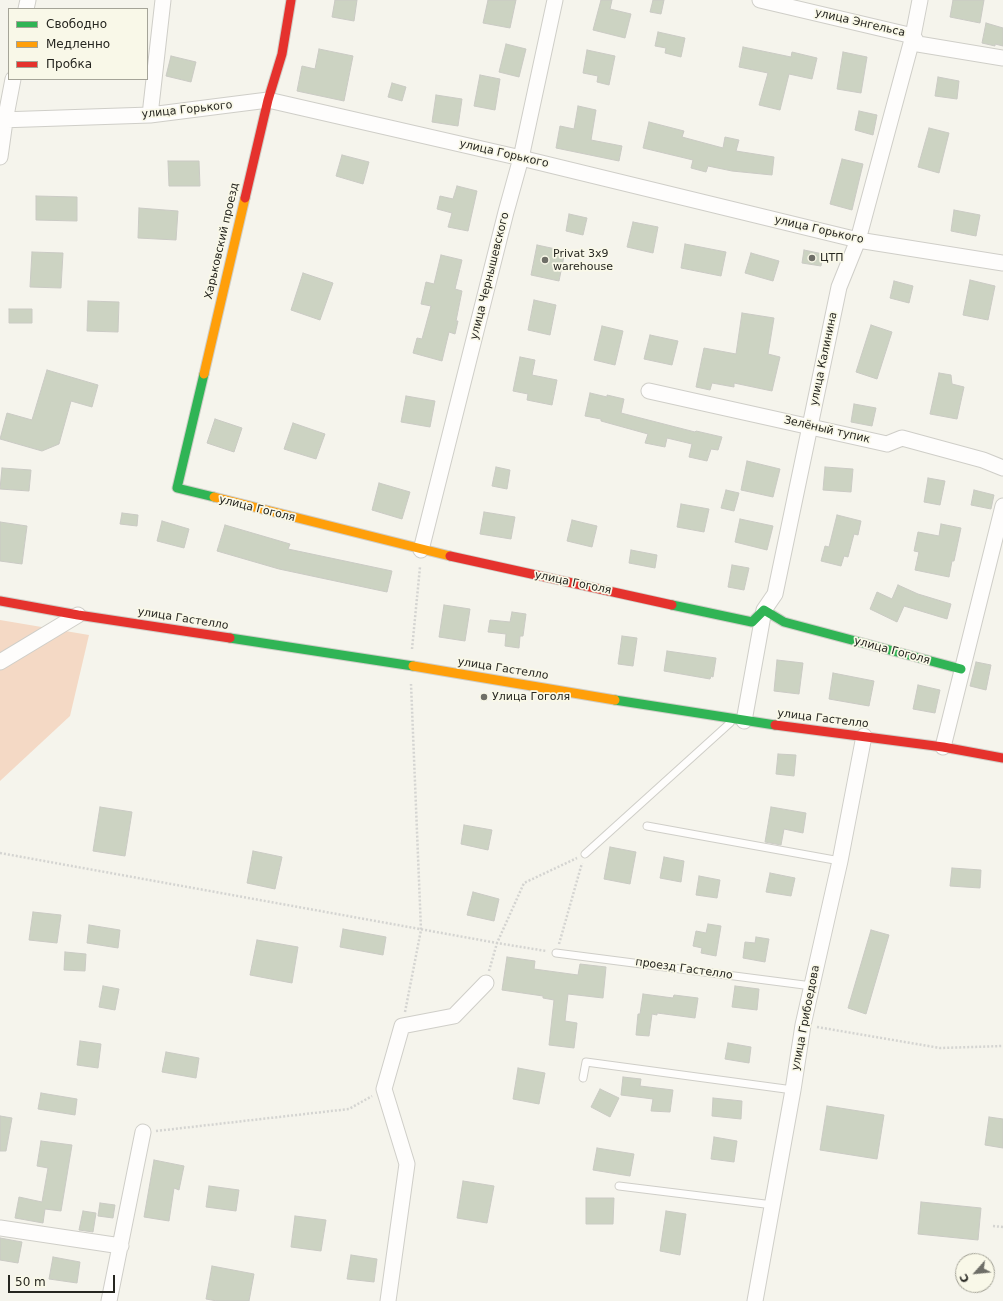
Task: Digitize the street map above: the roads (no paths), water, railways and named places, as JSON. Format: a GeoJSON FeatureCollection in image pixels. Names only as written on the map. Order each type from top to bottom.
{"type":"FeatureCollection","features":[{"type":"Feature","properties":{"kind":"street"},"geometry":{"type":"LineString","coordinates":[[150,115],[163,0]]}},
{"type":"Feature","properties":{"kind":"street","name":"Харьковский проезд"},"geometry":{"type":"LineString","coordinates":[[176,488],[268,100],[282,54],[291,0]]}},
{"type":"Feature","properties":{"kind":"street","name":"улица Чернышевского"},"geometry":{"type":"LineString","coordinates":[[421,550],[521,158],[556,0]]}},
{"type":"Feature","properties":{"kind":"street","name":"улица Энгельса"},"geometry":{"type":"LineString","coordinates":[[760,0],[913,36],[918,44],[1003,58]]}},
{"type":"Feature","properties":{"kind":"street","name":"улица Калинина"},"geometry":{"type":"LineString","coordinates":[[740,720],[764,610],[775,594],[801,477],[810,426],[839,288],[858,240],[913,36],[920,0]]}},
{"type":"Feature","properties":{"kind":"street"},"geometry":{"type":"LineString","coordinates":[[0,157],[2,121],[13,80]]}},
{"type":"Feature","properties":{"kind":"street","name":"улица Горького"},"geometry":{"type":"LineString","coordinates":[[2,121],[150,115],[268,100],[521,158],[858,240],[1003,263]]}},
{"type":"Feature","properties":{"kind":"street","name":"Зелёный тупик"},"geometry":{"type":"LineString","coordinates":[[649,391],[887,444],[902,438],[983,460],[1003,468]]}},
{"type":"Feature","properties":{"kind":"street","name":"улица Гоголя"},"geometry":{"type":"LineString","coordinates":[[176,488],[421,550],[752,622],[764,610],[784,622],[961,669]]}},
{"type":"Feature","properties":{"kind":"street"},"geometry":{"type":"LineString","coordinates":[[942,747],[1003,506]]}},
{"type":"Feature","properties":{"kind":"street","name":"улица Гастелло"},"geometry":{"type":"LineString","coordinates":[[0,601],[78,615],[410,666],[740,720],[942,747],[1003,758]]}},
{"type":"Feature","properties":{"kind":"street"},"geometry":{"type":"LineString","coordinates":[[0,662],[78,615]]}},
{"type":"Feature","properties":{"kind":"street","name":"улица Грибоедова"},"geometry":{"type":"LineString","coordinates":[[755,1301],[793,1090],[803,1025],[840,861],[864,736]]}},
{"type":"Feature","properties":{"kind":"street"},"geometry":{"type":"LineString","coordinates":[[388,1301],[407,1164],[384,1089],[402,1026],[454,1016],[486,983]]}},
{"type":"Feature","properties":{"kind":"street"},"geometry":{"type":"LineString","coordinates":[[109,1301],[143,1132]]}},
{"type":"Feature","properties":{"kind":"street"},"geometry":{"type":"LineString","coordinates":[[0,1228],[121,1246]]}},
{"type":"Feature","properties":{"kind":"lane"},"geometry":{"type":"LineString","coordinates":[[585,854],[740,720]]}},
{"type":"Feature","properties":{"kind":"lane"},"geometry":{"type":"LineString","coordinates":[[647,826],[840,861]]}},
{"type":"Feature","properties":{"kind":"lane","name":"проезд Гастелло"},"geometry":{"type":"LineString","coordinates":[[556,952],[812,986]]}},
{"type":"Feature","properties":{"kind":"lane"},"geometry":{"type":"LineString","coordinates":[[583,1078],[586,1062],[793,1090]]}},
{"type":"Feature","properties":{"kind":"lane"},"geometry":{"type":"LineString","coordinates":[[619,1186],[773,1204]]}},
{"type":"Feature","properties":{"kind":"place","name":"ЦТП"},"geometry":{"type":"Point","coordinates":[812,258]}},
{"type":"Feature","properties":{"kind":"place","name":"Privat 3x9 warehouse"},"geometry":{"type":"Point","coordinates":[545,260]}},
{"type":"Feature","properties":{"kind":"place","name":"Улица Гоголя"},"geometry":{"type":"Point","coordinates":[484,697]}}]}
